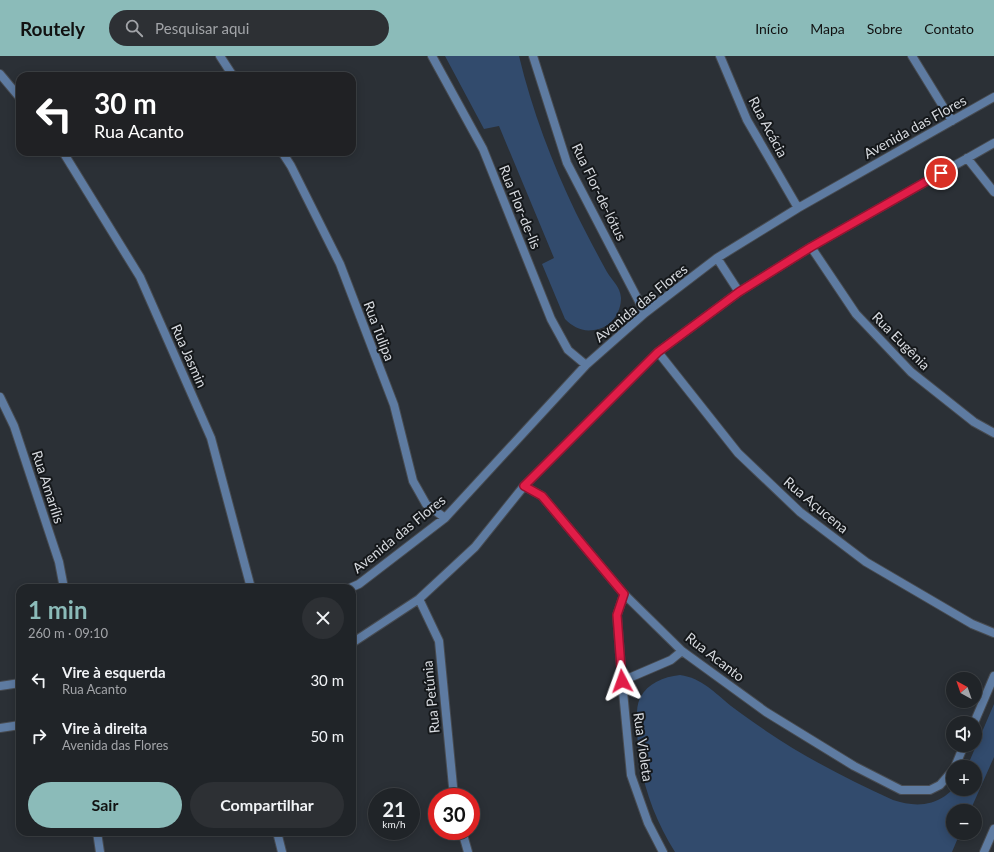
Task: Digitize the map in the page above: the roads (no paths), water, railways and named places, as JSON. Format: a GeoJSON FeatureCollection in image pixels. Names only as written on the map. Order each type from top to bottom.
{"type":"FeatureCollection","features":[{"type":"Feature","properties":{"kind":"street"},"geometry":{"type":"LineString","coordinates":[[220,56],[230,72]]}},
{"type":"Feature","properties":{"kind":"street","name":"Rua Flor-de-lis"},"geometry":{"type":"LineString","coordinates":[[432,56],[483,149],[551,319],[568,350],[586,365]]}},
{"type":"Feature","properties":{"kind":"street","name":"Rua Flor-de-lótus"},"geometry":{"type":"LineString","coordinates":[[533,56],[566,163],[645,313]]}},
{"type":"Feature","properties":{"kind":"street","name":"Rua Acácia"},"geometry":{"type":"LineString","coordinates":[[720,56],[747,120],[798,208]]}},
{"type":"Feature","properties":{"kind":"street"},"geometry":{"type":"LineString","coordinates":[[912,56],[952,121]]}},
{"type":"Feature","properties":{"kind":"street"},"geometry":{"type":"LineString","coordinates":[[0,74],[16,93]]}},
{"type":"Feature","properties":{"kind":"street","name":"Avenida das Flores"},"geometry":{"type":"LineString","coordinates":[[356,585],[445,518],[586,365],[645,313],[717,258],[798,208],[994,97]]}},
{"type":"Feature","properties":{"kind":"street"},"geometry":{"type":"LineString","coordinates":[[356,640],[419,599],[474,547],[524,486],[658,352],[739,292],[811,247],[994,143]]}},
{"type":"Feature","properties":{"kind":"street","name":"Rua Jasmin"},"geometry":{"type":"LineString","coordinates":[[64,156],[140,277],[211,438],[250,584]]}},
{"type":"Feature","properties":{"kind":"street","name":"Rua Tulipa"},"geometry":{"type":"LineString","coordinates":[[285,156],[340,264],[394,405],[413,480],[426,504],[445,518]]}},
{"type":"Feature","properties":{"kind":"street"},"geometry":{"type":"LineString","coordinates":[[967,158],[994,192]]}},
{"type":"Feature","properties":{"kind":"street","name":"Rua Eugênia"},"geometry":{"type":"LineString","coordinates":[[811,247],[856,314],[911,372],[974,422],[994,433]]}},
{"type":"Feature","properties":{"kind":"street"},"geometry":{"type":"LineString","coordinates":[[717,258],[739,292]]}},
{"type":"Feature","properties":{"kind":"street","name":"Rua Açucena"},"geometry":{"type":"LineString","coordinates":[[658,352],[738,453],[800,512],[866,562],[972,624],[994,633]]}},
{"type":"Feature","properties":{"kind":"street","name":"Rua Amarílis"},"geometry":{"type":"LineString","coordinates":[[0,397],[14,426],[59,562],[63,584]]}},
{"type":"Feature","properties":{"kind":"street","name":"Rua Acanto"},"geometry":{"type":"LineString","coordinates":[[524,486],[542,496],[624,594],[682,651],[766,712],[854,766],[900,790],[930,790],[940,785],[946,778]]}},
{"type":"Feature","properties":{"kind":"street","name":"Rua Violeta"},"geometry":{"type":"LineString","coordinates":[[624,594],[617,615],[631,775],[648,823],[663,852]]}},
{"type":"Feature","properties":{"kind":"street","name":"Rua Petúnia"},"geometry":{"type":"LineString","coordinates":[[419,599],[439,641],[453,788]]}},
{"type":"Feature","properties":{"kind":"street"},"geometry":{"type":"LineString","coordinates":[[622,681],[671,660],[682,651]]}},
{"type":"Feature","properties":{"kind":"street"},"geometry":{"type":"LineString","coordinates":[[977,716],[994,676]]}},
{"type":"Feature","properties":{"kind":"street"},"geometry":{"type":"LineString","coordinates":[[0,686],[16,684]]}},
{"type":"Feature","properties":{"kind":"street"},"geometry":{"type":"LineString","coordinates":[[0,728],[16,726]]}},
{"type":"Feature","properties":{"kind":"street"},"geometry":{"type":"LineString","coordinates":[[984,852],[994,829]]}},
{"type":"Feature","properties":{"kind":"street"},"geometry":{"type":"LineString","coordinates":[[98,836],[100,852]]}},
{"type":"Feature","properties":{"kind":"street"},"geometry":{"type":"LineString","coordinates":[[278,836],[282,852]]}},
{"type":"Feature","properties":{"kind":"street"},"geometry":{"type":"LineString","coordinates":[[465,840],[468,852]]}}]}
